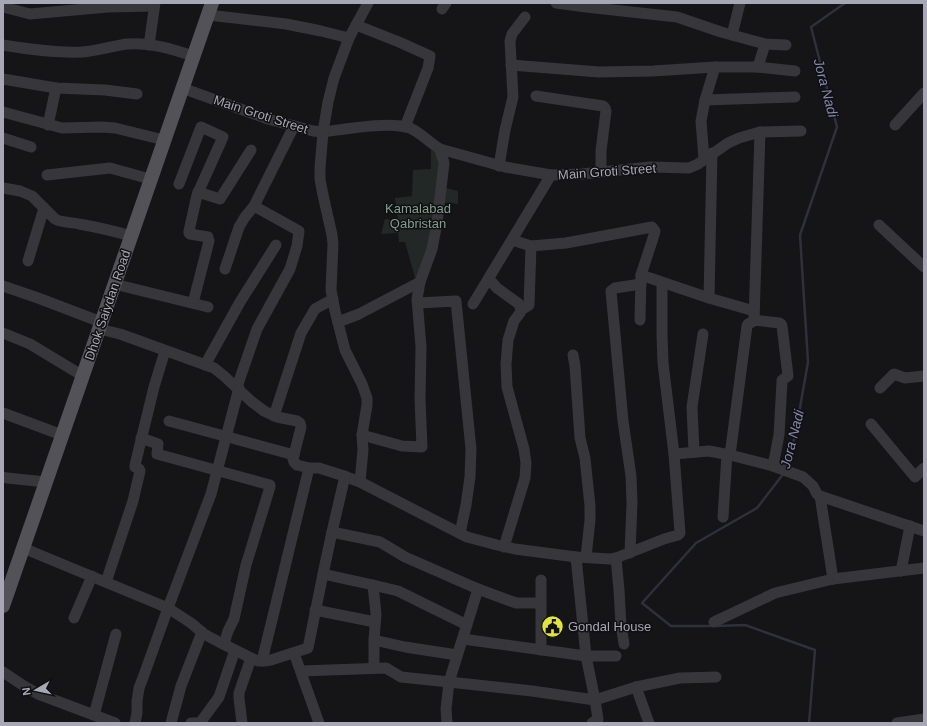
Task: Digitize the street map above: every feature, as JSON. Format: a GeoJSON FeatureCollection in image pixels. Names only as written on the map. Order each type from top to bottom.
{"type":"FeatureCollection","features":[{"type":"Feature","properties":{"kind":"main road","name":"Dhok Saiydan Road"},"geometry":{"type":"LineString","coordinates":[[3,606],[7,583],[23,548],[210,9]]}},
{"type":"Feature","properties":{"kind":"street"},"geometry":{"type":"LineString","coordinates":[[360,482],[363,450],[362,435],[367,398],[362,384],[345,350],[331,290],[334,244],[320,179],[323,132],[334,78],[350,38],[368,3]]}},
{"type":"Feature","properties":{"kind":"street"},"geometry":{"type":"LineString","coordinates":[[556,3],[677,17],[720,32],[765,44],[786,45]]}},
{"type":"Feature","properties":{"kind":"street"},"geometry":{"type":"LineString","coordinates":[[732,35],[740,3]]}},
{"type":"Feature","properties":{"kind":"street"},"geometry":{"type":"LineString","coordinates":[[5,6],[30,14],[155,4],[149,45]]}},
{"type":"Feature","properties":{"kind":"street"},"geometry":{"type":"LineString","coordinates":[[210,9],[350,38]]}},
{"type":"Feature","properties":{"kind":"street"},"geometry":{"type":"LineString","coordinates":[[499,166],[505,130],[513,97],[510,41],[512,34],[525,17]]}},
{"type":"Feature","properties":{"kind":"street"},"geometry":{"type":"LineString","coordinates":[[356,25],[430,56],[428,68],[404,127]]}},
{"type":"Feature","properties":{"kind":"street"},"geometry":{"type":"LineString","coordinates":[[3,45],[69,52],[84,52],[128,44],[149,45],[176,50],[193,56]]}},
{"type":"Feature","properties":{"kind":"street"},"geometry":{"type":"LineString","coordinates":[[758,67],[765,44]]}},
{"type":"Feature","properties":{"kind":"street"},"geometry":{"type":"LineString","coordinates":[[511,65],[599,72],[653,72],[715,67],[758,67],[795,71]]}},
{"type":"Feature","properties":{"kind":"street"},"geometry":{"type":"LineString","coordinates":[[709,298],[708,156],[701,121],[705,100],[715,67]]}},
{"type":"Feature","properties":{"kind":"street"},"geometry":{"type":"LineString","coordinates":[[3,79],[56,88],[105,90],[138,94]]}},
{"type":"Feature","properties":{"kind":"street"},"geometry":{"type":"LineString","coordinates":[[48,125],[56,88]]}},
{"type":"Feature","properties":{"kind":"street","name":"Main Groti Street"},"geometry":{"type":"LineString","coordinates":[[182,88],[268,119],[313,131],[323,132],[382,125],[409,128],[419,133],[440,149],[499,166],[551,175],[582,174],[650,167],[689,168],[698,164],[728,143],[739,138],[760,132],[801,131]]}},
{"type":"Feature","properties":{"kind":"street"},"geometry":{"type":"LineString","coordinates":[[894,125],[924,93]]}},
{"type":"Feature","properties":{"kind":"street"},"geometry":{"type":"LineString","coordinates":[[536,96],[602,106],[605,108],[606,111],[601,151],[601,172]]}},
{"type":"Feature","properties":{"kind":"street"},"geometry":{"type":"LineString","coordinates":[[705,100],[795,97]]}},
{"type":"Feature","properties":{"kind":"street"},"geometry":{"type":"LineString","coordinates":[[3,112],[62,128],[115,128],[164,140]]}},
{"type":"Feature","properties":{"kind":"street"},"geometry":{"type":"LineString","coordinates":[[224,269],[239,227],[245,216],[254,206],[294,126]]}},
{"type":"Feature","properties":{"kind":"street"},"geometry":{"type":"LineString","coordinates":[[179,184],[201,127],[222,137],[198,192],[188,233],[208,237],[209,241],[193,303]]}},
{"type":"Feature","properties":{"kind":"street"},"geometry":{"type":"LineString","coordinates":[[723,517],[728,455],[746,326],[752,322],[754,315],[760,132]]}},
{"type":"Feature","properties":{"kind":"street"},"geometry":{"type":"LineString","coordinates":[[3,138],[30,147]]}},
{"type":"Feature","properties":{"kind":"street"},"geometry":{"type":"LineString","coordinates":[[362,435],[402,446],[422,447],[420,399],[421,347],[417,299],[420,282],[432,249],[437,222],[444,163],[440,149]]}},
{"type":"Feature","properties":{"kind":"street"},"geometry":{"type":"LineString","coordinates":[[198,192],[220,199],[251,150]]}},
{"type":"Feature","properties":{"kind":"street"},"geometry":{"type":"LineString","coordinates":[[47,175],[110,168],[150,179]]}},
{"type":"Feature","properties":{"kind":"street"},"geometry":{"type":"LineString","coordinates":[[473,304],[551,175]]}},
{"type":"Feature","properties":{"kind":"street"},"geometry":{"type":"LineString","coordinates":[[3,188],[20,191],[32,196],[59,222],[84,225],[131,236]]}},
{"type":"Feature","properties":{"kind":"street"},"geometry":{"type":"LineString","coordinates":[[135,723],[139,688],[211,494],[238,388],[257,329],[290,269],[297,246],[299,231],[254,206]]}},
{"type":"Feature","properties":{"kind":"street"},"geometry":{"type":"LineString","coordinates":[[28,261],[44,208]]}},
{"type":"Feature","properties":{"kind":"street"},"geometry":{"type":"LineString","coordinates":[[879,226],[924,267]]}},
{"type":"Feature","properties":{"kind":"street"},"geometry":{"type":"LineString","coordinates":[[512,240],[531,246],[566,242],[652,227],[655,231],[641,280],[640,320]]}},
{"type":"Feature","properties":{"kind":"street"},"geometry":{"type":"LineString","coordinates":[[205,365],[240,302],[276,245]]}},
{"type":"Feature","properties":{"kind":"street"},"geometry":{"type":"LineString","coordinates":[[504,547],[524,478],[526,463],[524,449],[507,387],[506,364],[508,340],[514,321],[520,314],[521,310],[529,305],[531,246]]}},
{"type":"Feature","properties":{"kind":"street"},"geometry":{"type":"LineString","coordinates":[[489,278],[497,288],[518,304],[521,310]]}},
{"type":"Feature","properties":{"kind":"street"},"geometry":{"type":"LineString","coordinates":[[630,553],[632,503],[631,476],[623,421],[611,291],[615,288],[641,280],[662,283],[781,324],[788,376],[782,380],[779,435],[773,466]]}},
{"type":"Feature","properties":{"kind":"street"},"geometry":{"type":"LineString","coordinates":[[338,322],[359,314],[420,282]]}},
{"type":"Feature","properties":{"kind":"street"},"geometry":{"type":"LineString","coordinates":[[3,286],[38,298],[120,334],[214,368],[252,402],[264,410],[274,416],[300,423],[301,428],[293,458],[297,465],[310,468],[319,468],[360,482],[467,536],[504,547],[581,557],[610,559],[630,553],[664,538],[678,535],[680,533],[674,454],[663,363],[662,283]]}},
{"type":"Feature","properties":{"kind":"street"},"geometry":{"type":"LineString","coordinates":[[114,284],[208,306]]}},
{"type":"Feature","properties":{"kind":"street"},"geometry":{"type":"LineString","coordinates":[[274,416],[301,333],[315,309],[333,299]]}},
{"type":"Feature","properties":{"kind":"street"},"geometry":{"type":"LineString","coordinates":[[418,303],[456,301],[471,449],[470,477],[460,533]]}},
{"type":"Feature","properties":{"kind":"street"},"geometry":{"type":"LineString","coordinates":[[3,333],[30,344],[83,376]]}},
{"type":"Feature","properties":{"kind":"street"},"geometry":{"type":"LineString","coordinates":[[694,452],[692,406],[703,334]]}},
{"type":"Feature","properties":{"kind":"street"},"geometry":{"type":"LineString","coordinates":[[106,582],[133,501],[140,470],[135,467],[135,464],[154,387],[165,351]]}},
{"type":"Feature","properties":{"kind":"street"},"geometry":{"type":"LineString","coordinates":[[573,355],[580,438],[585,458],[590,506],[590,520],[581,557],[586,656],[595,700],[596,722]]}},
{"type":"Feature","properties":{"kind":"street"},"geometry":{"type":"LineString","coordinates":[[880,388],[894,374],[905,378],[924,376]]}},
{"type":"Feature","properties":{"kind":"street"},"geometry":{"type":"LineString","coordinates":[[3,413],[62,435]]}},
{"type":"Feature","properties":{"kind":"street"},"geometry":{"type":"LineString","coordinates":[[169,421],[294,455]]}},
{"type":"Feature","properties":{"kind":"street"},"geometry":{"type":"LineString","coordinates":[[870,424],[915,477],[924,468]]}},
{"type":"Feature","properties":{"kind":"street"},"geometry":{"type":"LineString","coordinates":[[141,438],[158,444],[157,454],[268,484],[270,486],[246,565],[234,619],[224,644]]}},
{"type":"Feature","properties":{"kind":"street"},"geometry":{"type":"LineString","coordinates":[[674,454],[706,451],[773,466],[803,477],[813,486],[816,494],[820,496],[924,531]]}},
{"type":"Feature","properties":{"kind":"street"},"geometry":{"type":"LineString","coordinates":[[242,723],[239,693],[256,660],[310,468]]}},
{"type":"Feature","properties":{"kind":"street"},"geometry":{"type":"LineString","coordinates":[[23,548],[168,608],[202,632],[256,660],[265,661],[308,648],[322,574],[345,476]]}},
{"type":"Feature","properties":{"kind":"street"},"geometry":{"type":"LineString","coordinates":[[3,477],[46,482]]}},
{"type":"Feature","properties":{"kind":"street"},"geometry":{"type":"LineString","coordinates":[[820,496],[833,579]]}},
{"type":"Feature","properties":{"kind":"street"},"geometry":{"type":"LineString","coordinates":[[901,571],[910,526]]}},
{"type":"Feature","properties":{"kind":"street"},"geometry":{"type":"LineString","coordinates":[[332,532],[380,542],[405,557],[478,589],[516,603],[541,603]]}},
{"type":"Feature","properties":{"kind":"street"},"geometry":{"type":"LineString","coordinates":[[616,558],[620,625],[624,644]]}},
{"type":"Feature","properties":{"kind":"street"},"geometry":{"type":"LineString","coordinates":[[714,622],[775,594],[833,579],[924,568]]}},
{"type":"Feature","properties":{"kind":"street"},"geometry":{"type":"LineString","coordinates":[[322,574],[398,591],[467,625]]}},
{"type":"Feature","properties":{"kind":"street"},"geometry":{"type":"LineString","coordinates":[[74,618],[92,576]]}},
{"type":"Feature","properties":{"kind":"street"},"geometry":{"type":"LineString","coordinates":[[540,580],[541,650]]}},
{"type":"Feature","properties":{"kind":"street"},"geometry":{"type":"LineString","coordinates":[[373,585],[376,614],[374,668]]}},
{"type":"Feature","properties":{"kind":"street"},"geometry":{"type":"LineString","coordinates":[[446,723],[449,682],[478,589]]}},
{"type":"Feature","properties":{"kind":"street"},"geometry":{"type":"LineString","coordinates":[[315,610],[375,622]]}},
{"type":"Feature","properties":{"kind":"street"},"geometry":{"type":"LineString","coordinates":[[171,723],[181,686],[202,632]]}},
{"type":"Feature","properties":{"kind":"street"},"geometry":{"type":"LineString","coordinates":[[94,715],[116,634]]}},
{"type":"Feature","properties":{"kind":"street"},"geometry":{"type":"LineString","coordinates":[[463,639],[586,656],[616,656]]}},
{"type":"Feature","properties":{"kind":"street"},"geometry":{"type":"LineString","coordinates":[[374,640],[405,648],[457,655]]}},
{"type":"Feature","properties":{"kind":"street"},"geometry":{"type":"LineString","coordinates":[[191,723],[200,723],[219,697],[235,650]]}},
{"type":"Feature","properties":{"kind":"street"},"geometry":{"type":"LineString","coordinates":[[294,653],[319,723]]}},
{"type":"Feature","properties":{"kind":"street"},"geometry":{"type":"LineString","coordinates":[[301,671],[386,668],[401,677],[532,691],[595,700],[636,687],[680,678],[716,677]]}},
{"type":"Feature","properties":{"kind":"street"},"geometry":{"type":"LineString","coordinates":[[3,672],[38,694],[115,723]]}},
{"type":"Feature","properties":{"kind":"street"},"geometry":{"type":"LineString","coordinates":[[636,687],[649,723]]}},
{"type":"Feature","properties":{"kind":"street"},"geometry":{"type":"LineString","coordinates":[[897,723],[924,719]]}},
{"type":"Feature","properties":{"kind":"green space","name":"Kamalabad Qabristan"},"geometry":{"type":"Polygon","coordinates":[[[431,150],[442,154],[443,187],[458,191],[458,204],[441,202],[421,276],[415,278],[405,242],[399,242],[398,233],[381,234],[385,219],[398,220],[395,198],[412,196],[413,170],[431,169],[431,150]]]}},
{"type":"Feature","properties":{"kind":"waterway","name":"Jora Nadi"},"geometry":{"type":"LineString","coordinates":[[786,467],[795,436],[808,362],[800,235],[837,127],[811,27],[845,3]]}},
{"type":"Feature","properties":{"kind":"waterway","name":"Jora Nadi"},"geometry":{"type":"LineString","coordinates":[[712,626],[671,626],[642,603],[696,543],[757,508],[784,473]]}},
{"type":"Feature","properties":{"kind":"waterway","name":"Jora Nadi"},"geometry":{"type":"LineString","coordinates":[[717,626],[745,625],[815,650],[809,723]]}},
{"type":"Feature","properties":{"kind":"place","name":"Gondal House"},"geometry":{"type":"Point","coordinates":[552,626]}}]}
